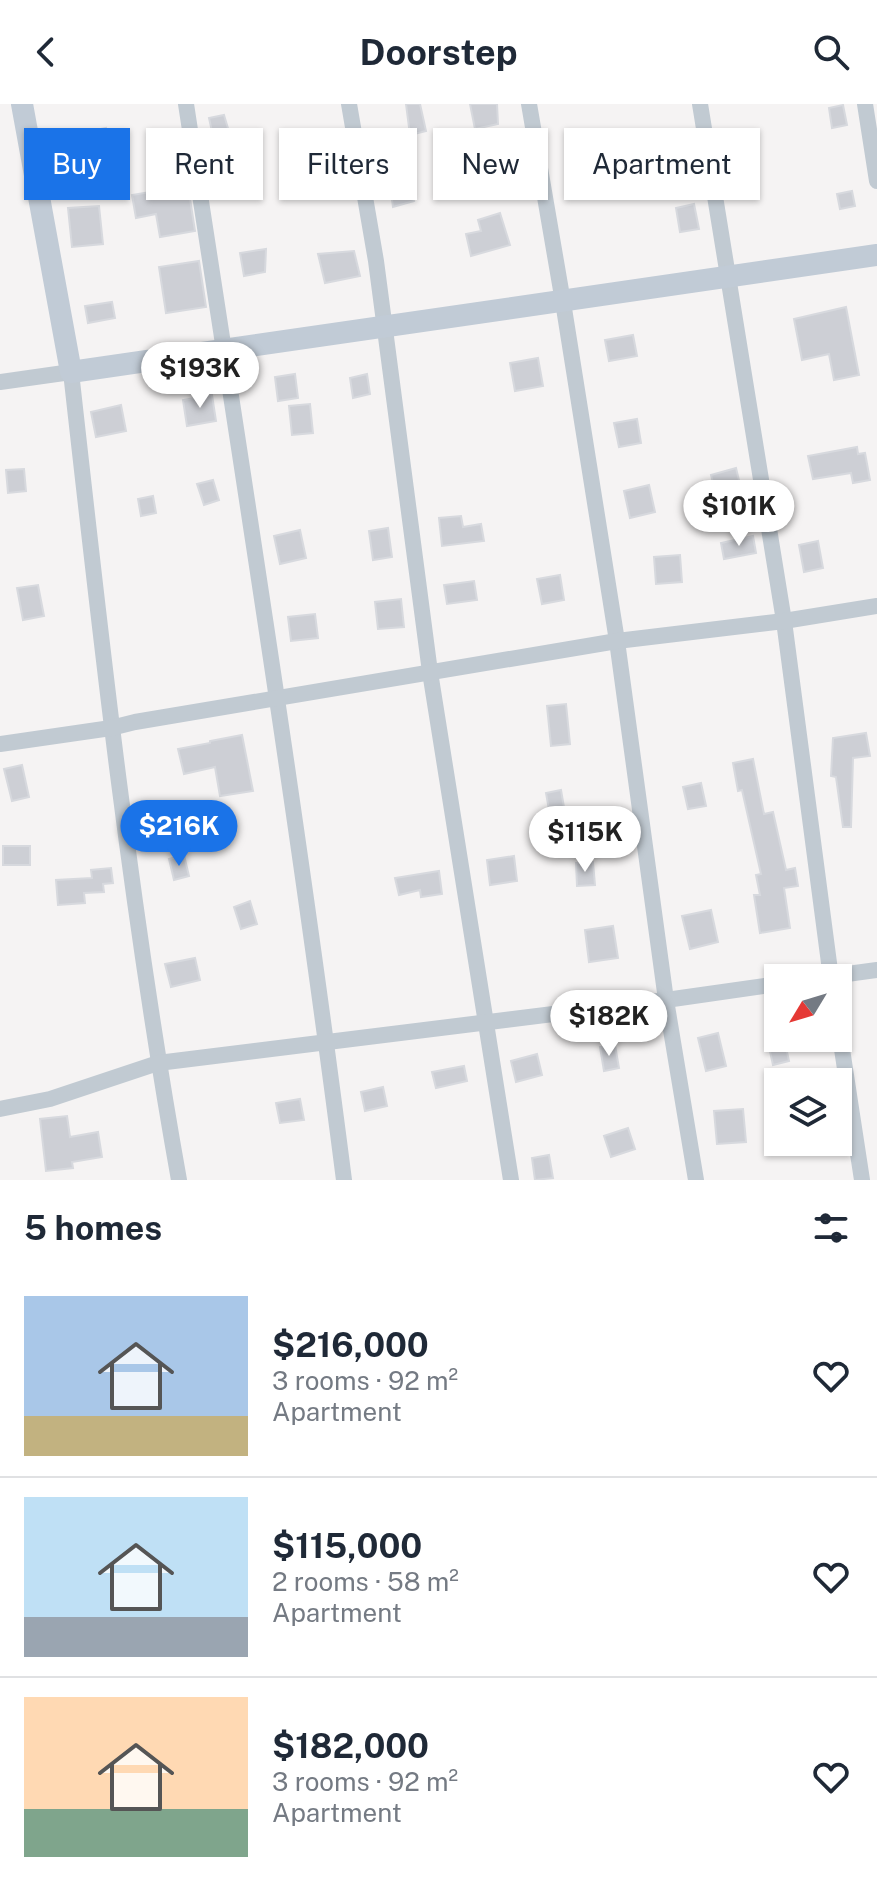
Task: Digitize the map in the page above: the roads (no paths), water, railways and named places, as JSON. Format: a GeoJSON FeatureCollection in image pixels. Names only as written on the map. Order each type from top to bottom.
{"type":"FeatureCollection","features":[{"type":"Feature","properties":{"kind":"street"},"geometry":{"type":"LineString","coordinates":[[22,104],[71,372],[111,728],[158,1063],[179,1180]]}},
{"type":"Feature","properties":{"kind":"street"},"geometry":{"type":"LineString","coordinates":[[186,104],[276,698],[344,1180]]}},
{"type":"Feature","properties":{"kind":"street"},"geometry":{"type":"LineString","coordinates":[[349,104],[385,326],[430,672],[511,1180]]}},
{"type":"Feature","properties":{"kind":"street"},"geometry":{"type":"LineString","coordinates":[[529,104],[617,641],[666,1000],[696,1180]]}},
{"type":"Feature","properties":{"kind":"street"},"geometry":{"type":"LineString","coordinates":[[700,104],[784,621],[824,964]]}},
{"type":"Feature","properties":{"kind":"street"},"geometry":{"type":"LineString","coordinates":[[865,104],[877,181]]}},
{"type":"Feature","properties":{"kind":"street"},"geometry":{"type":"LineString","coordinates":[[0,382],[877,255]]}},
{"type":"Feature","properties":{"kind":"street"},"geometry":{"type":"LineString","coordinates":[[0,744],[111,728],[617,641],[784,621],[877,606]]}},
{"type":"Feature","properties":{"kind":"street"},"geometry":{"type":"LineString","coordinates":[[852,973],[877,970]]}},
{"type":"Feature","properties":{"kind":"street"},"geometry":{"type":"LineString","coordinates":[[0,1109],[50,1099],[158,1063],[764,986]]}},
{"type":"Feature","properties":{"kind":"street"},"geometry":{"type":"LineString","coordinates":[[842,1052],[862,1180]]}}]}
